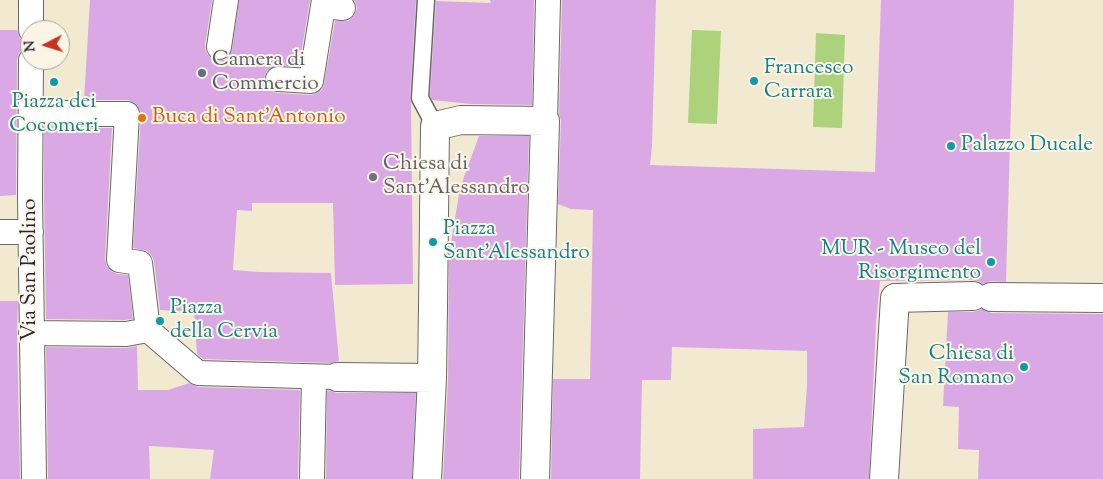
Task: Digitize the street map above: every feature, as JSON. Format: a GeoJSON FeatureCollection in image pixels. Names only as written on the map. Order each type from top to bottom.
{"type":"FeatureCollection","features":[{"type":"Feature","properties":{"kind":"street"},"geometry":{"type":"LineString","coordinates":[[31,0],[31,20]]}},
{"type":"Feature","properties":{"kind":"street"},"geometry":{"type":"LineString","coordinates":[[220,47],[226,0]]}},
{"type":"Feature","properties":{"kind":"street"},"geometry":{"type":"LineString","coordinates":[[535,479],[548,0]]}},
{"type":"Feature","properties":{"kind":"street"},"geometry":{"type":"LineString","coordinates":[[278,79],[311,81],[330,5]]}},
{"type":"Feature","properties":{"kind":"street","name":"Via San Paolino"},"geometry":{"type":"LineString","coordinates":[[31,70],[34,479]]}},
{"type":"Feature","properties":{"kind":"street"},"geometry":{"type":"LineString","coordinates":[[32,111],[127,114],[119,260],[140,263],[148,330],[198,373],[318,377],[431,386]]}},
{"type":"Feature","properties":{"kind":"street"},"geometry":{"type":"LineString","coordinates":[[427,479],[431,386],[435,126],[461,120],[546,121]]}},
{"type":"Feature","properties":{"kind":"street"},"geometry":{"type":"LineString","coordinates":[[0,232],[31,232]]}},
{"type":"Feature","properties":{"kind":"street"},"geometry":{"type":"LineString","coordinates":[[884,479],[895,298],[982,296],[1068,289],[1103,298]]}},
{"type":"Feature","properties":{"kind":"street"},"geometry":{"type":"LineString","coordinates":[[32,333],[126,334],[148,330]]}},
{"type":"Feature","properties":{"kind":"street"},"geometry":{"type":"LineString","coordinates":[[312,479],[318,377]]}},
{"type":"Feature","properties":{"kind":"lane"},"geometry":{"type":"LineString","coordinates":[[426,0],[420,98],[435,126]]}},
{"type":"Feature","properties":{"kind":"green space"},"geometry":{"type":"Polygon","coordinates":[[[692,30],[721,31],[717,124],[688,123],[692,30]]]}},
{"type":"Feature","properties":{"kind":"green space"},"geometry":{"type":"Polygon","coordinates":[[[816,33],[845,35],[842,128],[813,127],[816,33]]]}},
{"type":"Feature","properties":{"kind":"building"},"geometry":{"type":"Polygon","coordinates":[[[90,0],[212,0],[205,45],[206,52],[217,61],[224,60],[232,50],[239,0],[310,0],[299,67],[279,65],[272,67],[266,72],[264,79],[266,86],[271,91],[310,95],[322,90],[335,21],[348,21],[354,16],[357,9],[354,0],[416,0],[410,97],[413,284],[335,285],[333,203],[252,203],[252,211],[237,210],[233,270],[331,273],[339,361],[330,363],[203,359],[197,354],[194,312],[160,310],[152,256],[147,251],[133,248],[141,115],[139,108],[128,100],[84,100],[90,0]]]}},
{"type":"Feature","properties":{"kind":"building"},"geometry":{"type":"Polygon","coordinates":[[[490,0],[534,0],[532,105],[471,104],[432,100],[430,96],[436,1],[491,3],[490,0]]]}},
{"type":"Feature","properties":{"kind":"building"},"geometry":{"type":"Polygon","coordinates":[[[562,0],[656,0],[650,165],[875,172],[881,0],[1014,0],[1006,282],[991,281],[982,284],[973,280],[880,281],[876,323],[869,479],[753,479],[753,429],[804,427],[807,351],[672,347],[671,380],[642,380],[640,479],[551,479],[553,379],[590,379],[593,210],[571,209],[558,204],[562,0]]]}},
{"type":"Feature","properties":{"kind":"building"},"geometry":{"type":"Polygon","coordinates":[[[0,30],[17,30],[20,37],[20,52],[17,60],[16,195],[0,196],[0,30]]]}},
{"type":"Feature","properties":{"kind":"building"},"geometry":{"type":"Polygon","coordinates":[[[44,126],[112,128],[105,260],[111,271],[117,274],[128,275],[133,319],[46,319],[44,126]]]}},
{"type":"Feature","properties":{"kind":"building"},"geometry":{"type":"Polygon","coordinates":[[[479,136],[529,136],[519,479],[443,479],[448,379],[449,255],[460,188],[479,136]]]}},
{"type":"Feature","properties":{"kind":"building"},"geometry":{"type":"Polygon","coordinates":[[[0,301],[18,301],[20,479],[0,479],[0,301]]]}},
{"type":"Feature","properties":{"kind":"building","name":"Chiesa di San Romano"},"geometry":{"type":"Polygon","coordinates":[[[982,309],[991,313],[1103,314],[1103,479],[978,479],[979,450],[958,449],[959,407],[943,406],[948,312],[973,312],[982,309]]]}},
{"type":"Feature","properties":{"kind":"building"},"geometry":{"type":"Polygon","coordinates":[[[137,346],[138,390],[168,390],[189,383],[198,387],[300,390],[298,479],[210,479],[214,450],[149,446],[150,479],[48,479],[46,347],[126,348],[137,346]]]}},
{"type":"Feature","properties":{"kind":"building"},"geometry":{"type":"Polygon","coordinates":[[[327,390],[337,393],[416,393],[412,479],[326,479],[327,390]]]}},
{"type":"Feature","properties":{"kind":"place","name":"Camera di Commercio"},"geometry":{"type":"Point","coordinates":[202,73]}},
{"type":"Feature","properties":{"kind":"place","name":"Francesco Carrara"},"geometry":{"type":"Point","coordinates":[754,81]}},
{"type":"Feature","properties":{"kind":"place","name":"Piazza dei Cocomeri"},"geometry":{"type":"Point","coordinates":[54,82]}},
{"type":"Feature","properties":{"kind":"place","name":"Buca di Sant'Antonio"},"geometry":{"type":"Point","coordinates":[142,118]}},
{"type":"Feature","properties":{"kind":"place","name":"Palazzo Ducale"},"geometry":{"type":"Point","coordinates":[951,146]}},
{"type":"Feature","properties":{"kind":"place","name":"Chiesa di Sant'Alessandro"},"geometry":{"type":"Point","coordinates":[373,177]}},
{"type":"Feature","properties":{"kind":"place","name":"Piazza Sant'Alessandro"},"geometry":{"type":"Point","coordinates":[433,242]}},
{"type":"Feature","properties":{"kind":"place","name":"MUR - Museo del Risorgimento"},"geometry":{"type":"Point","coordinates":[991,262]}},
{"type":"Feature","properties":{"kind":"place","name":"Piazza della Cervia"},"geometry":{"type":"Point","coordinates":[160,321]}},
{"type":"Feature","properties":{"kind":"place","name":"Chiesa di San Romano"},"geometry":{"type":"Point","coordinates":[1024,367]}}]}
